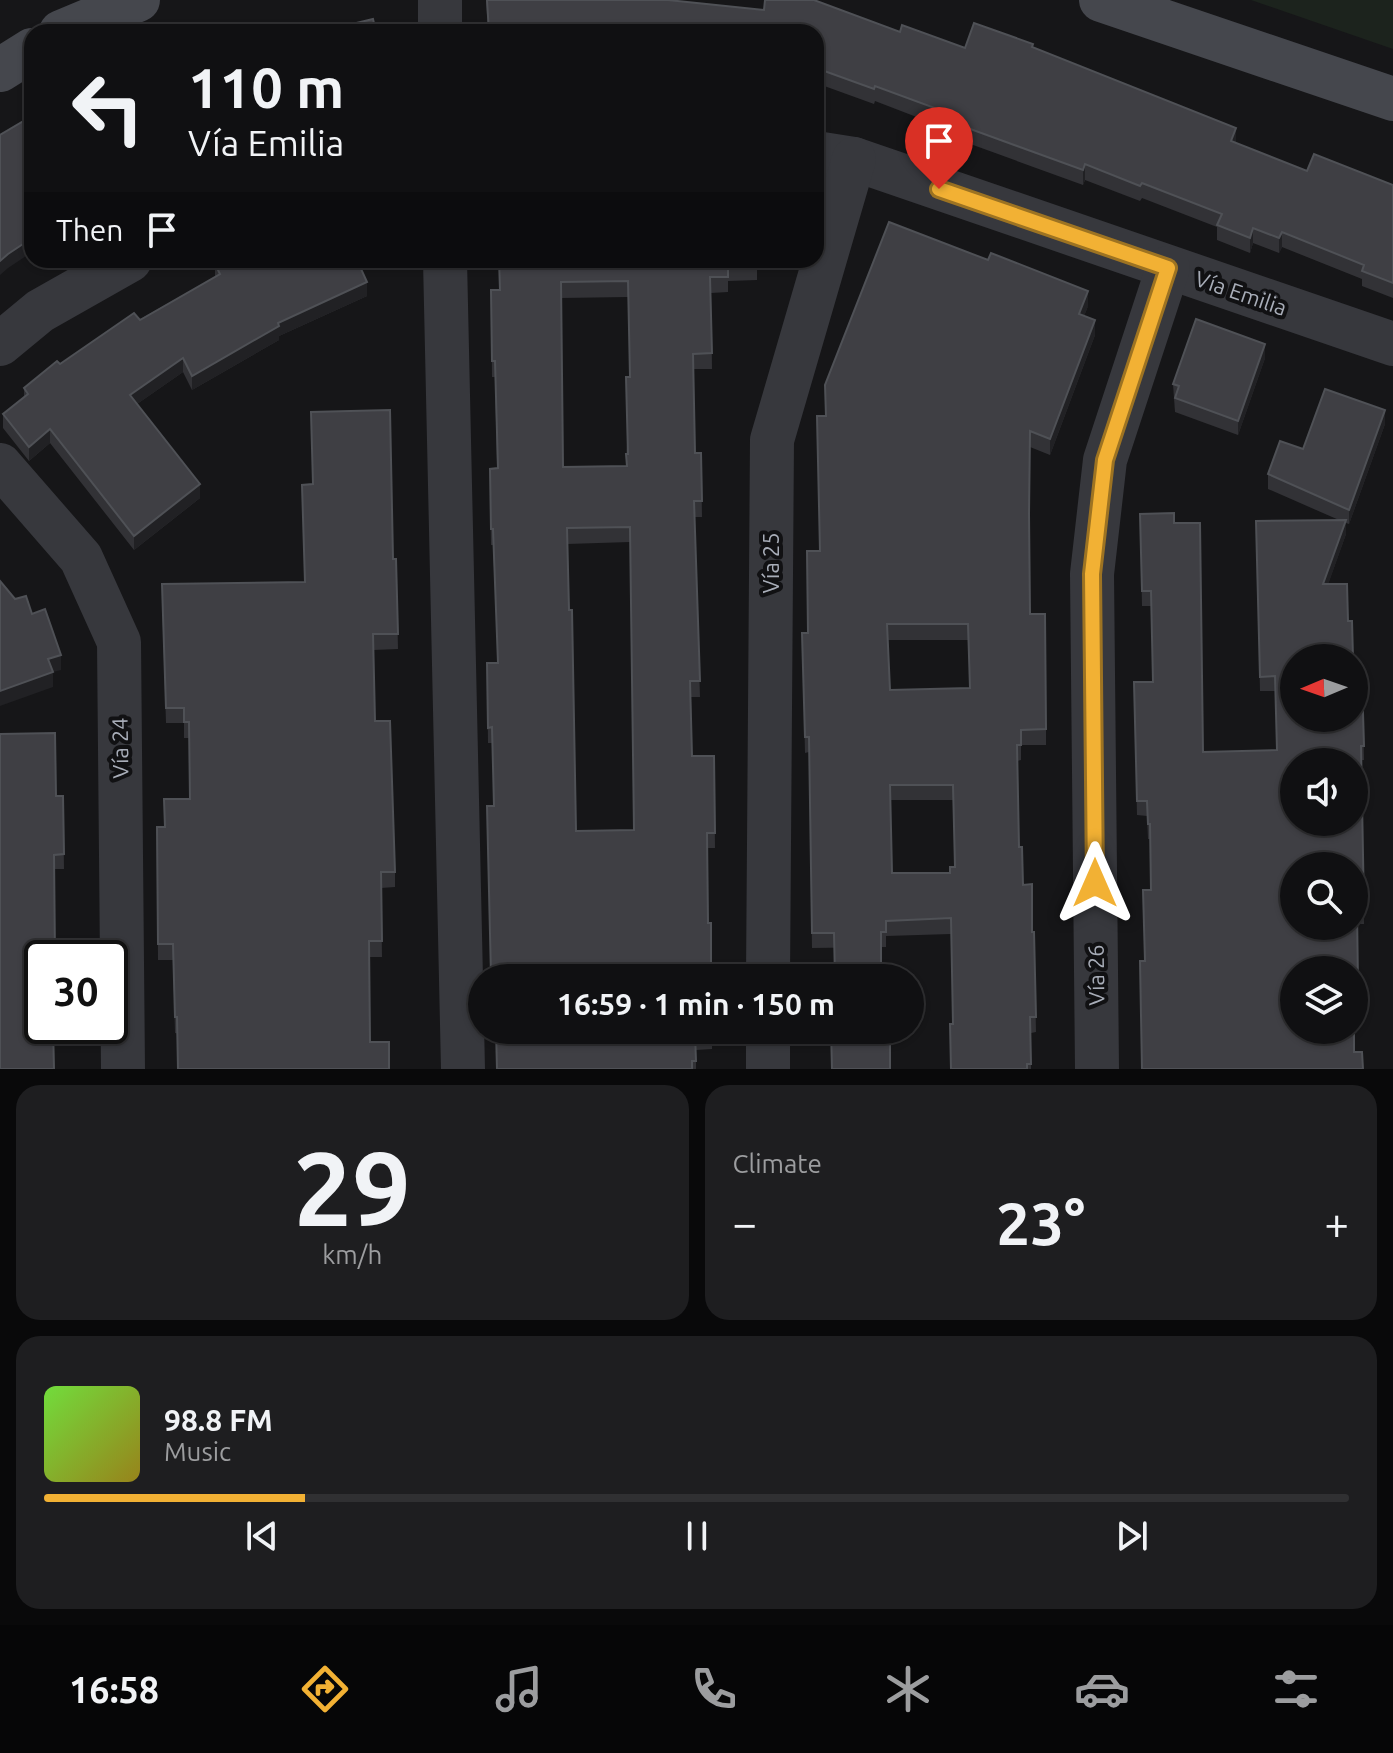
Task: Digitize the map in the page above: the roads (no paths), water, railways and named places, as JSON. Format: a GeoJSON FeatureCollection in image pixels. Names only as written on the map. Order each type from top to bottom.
{"type":"FeatureCollection","features":[{"type":"Feature","properties":{"kind":"street"},"geometry":{"type":"LineString","coordinates":[[80,24],[138,0]]}},
{"type":"Feature","properties":{"kind":"street"},"geometry":{"type":"LineString","coordinates":[[440,0],[440,24]]}},
{"type":"Feature","properties":{"kind":"street"},"geometry":{"type":"LineString","coordinates":[[1101,0],[1393,99]]}},
{"type":"Feature","properties":{"kind":"street"},"geometry":{"type":"LineString","coordinates":[[0,70],[24,55]]}},
{"type":"Feature","properties":{"kind":"street","name":"Vía Emilia"},"geometry":{"type":"LineString","coordinates":[[835,156],[1393,344]]}},
{"type":"Feature","properties":{"kind":"street","name":"Vía 25"},"geometry":{"type":"LineString","coordinates":[[824,206],[835,156]]}},
{"type":"Feature","properties":{"kind":"street"},"geometry":{"type":"LineString","coordinates":[[0,344],[40,311],[116,268]]}},
{"type":"Feature","properties":{"kind":"street"},"geometry":{"type":"LineString","coordinates":[[445,268],[463,1069]]}},
{"type":"Feature","properties":{"kind":"street","name":"Vía 25"},"geometry":{"type":"LineString","coordinates":[[768,964],[772,440],[810,268]]}},
{"type":"Feature","properties":{"kind":"street","name":"Vía 26"},"geometry":{"type":"LineString","coordinates":[[1097,1069],[1092,574],[1105,460],[1168,268]]}},
{"type":"Feature","properties":{"kind":"street","name":"Vía 24"},"geometry":{"type":"LineString","coordinates":[[0,465],[81,558],[119,642],[123,1069]]}},
{"type":"Feature","properties":{"kind":"street"},"geometry":{"type":"LineString","coordinates":[[768,1044],[768,1069]]}}]}
